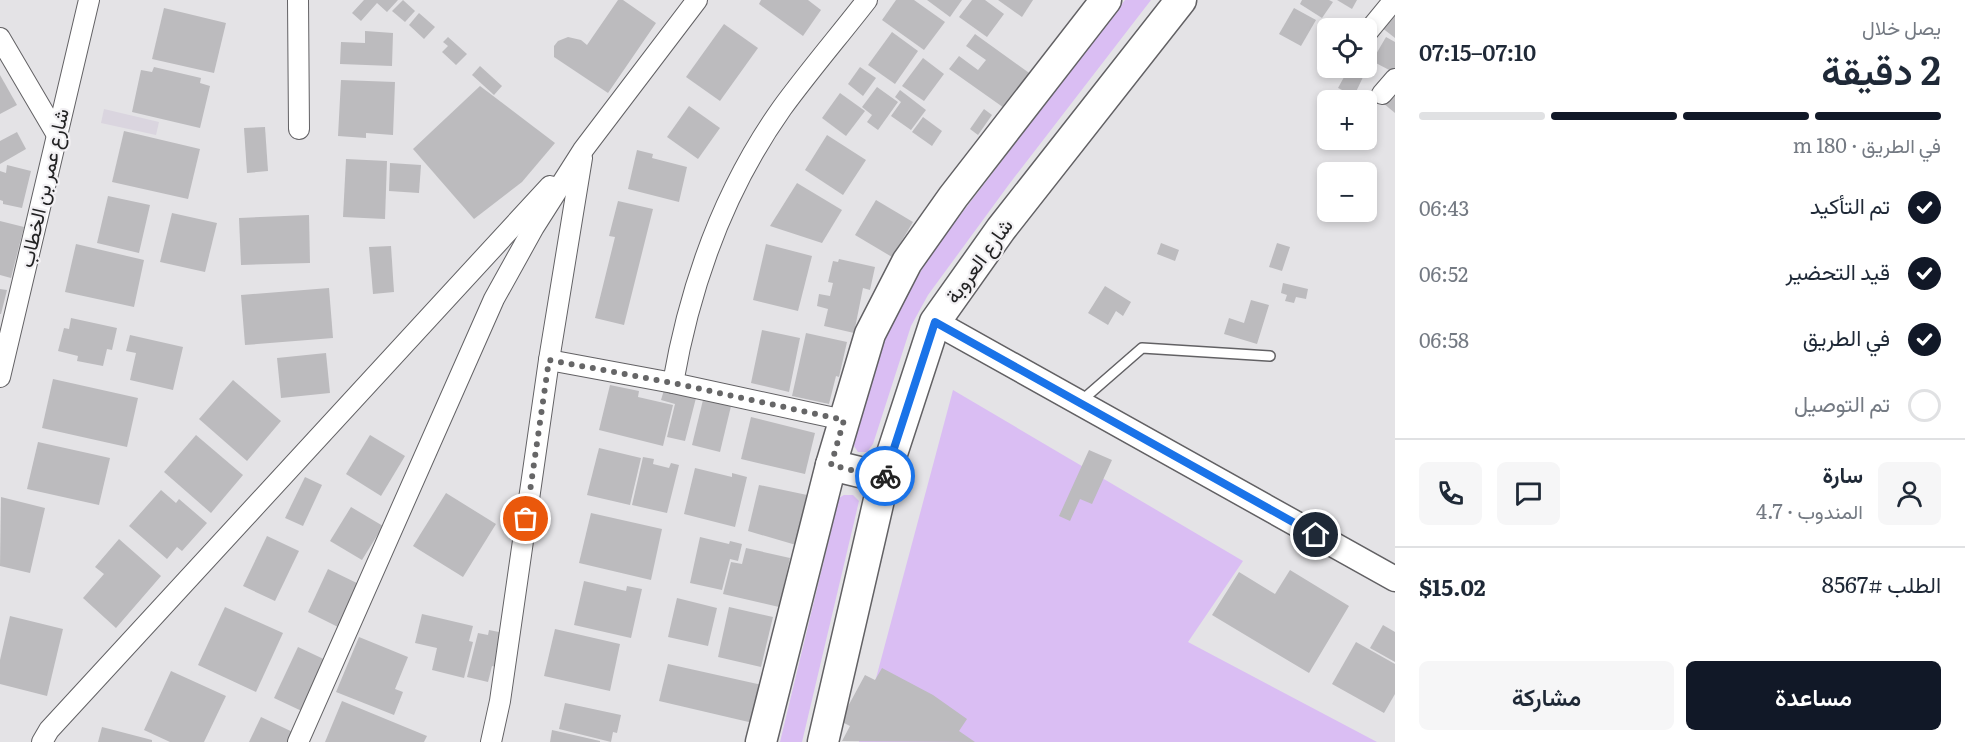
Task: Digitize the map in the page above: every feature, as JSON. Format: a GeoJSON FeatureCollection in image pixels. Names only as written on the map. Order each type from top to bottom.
{"type":"FeatureCollection","features":[{"type":"Feature","properties":{"kind":"main road"},"geometry":{"type":"LineString","coordinates":[[761,742],[831,465],[870,334],[907,262],[953,197],[1106,0]]}},
{"type":"Feature","properties":{"kind":"main road","name":"شارع العروبة"},"geometry":{"type":"LineString","coordinates":[[823,742],[884,478],[935,322],[1001,229],[1180,0]]}},
{"type":"Feature","properties":{"kind":"main road"},"geometry":{"type":"LineString","coordinates":[[831,465],[884,478]]}},
{"type":"Feature","properties":{"kind":"street","name":"شارع عمر بن الخطاب"},"geometry":{"type":"LineString","coordinates":[[0,373],[89,0]]}},
{"type":"Feature","properties":{"kind":"street"},"geometry":{"type":"LineString","coordinates":[[298,0],[298,129]]}},
{"type":"Feature","properties":{"kind":"street"},"geometry":{"type":"LineString","coordinates":[[298,742],[494,299],[534,227],[583,150],[697,0]]}},
{"type":"Feature","properties":{"kind":"street"},"geometry":{"type":"LineString","coordinates":[[673,383],[690,302],[708,251],[738,182],[783,108],[867,0]]}},
{"type":"Feature","properties":{"kind":"street"},"geometry":{"type":"LineString","coordinates":[[1377,21],[1394,0]]}},
{"type":"Feature","properties":{"kind":"street"},"geometry":{"type":"LineString","coordinates":[[0,38],[57,135]]}},
{"type":"Feature","properties":{"kind":"street"},"geometry":{"type":"LineString","coordinates":[[490,742],[500,701],[549,360],[583,150]]}},
{"type":"Feature","properties":{"kind":"street"},"geometry":{"type":"LineString","coordinates":[[42,742],[57,722],[583,150]]}},
{"type":"Feature","properties":{"kind":"street"},"geometry":{"type":"LineString","coordinates":[[935,322],[1395,579]]}},
{"type":"Feature","properties":{"kind":"street"},"geometry":{"type":"LineString","coordinates":[[549,360],[673,383],[844,420]]}},
{"type":"Feature","properties":{"kind":"lane"},"geometry":{"type":"LineString","coordinates":[[1079,403],[1142,348],[1270,356]]}},
{"type":"Feature","properties":{"kind":"shaded area"},"geometry":{"type":"Polygon","coordinates":[[[1125,0],[1151,0],[1010,183],[928,295],[911,326],[873,444],[867,452],[858,452],[852,443],[877,358],[900,307],[932,252],[1125,0]]]}},
{"type":"Feature","properties":{"kind":"shaded area"},"geometry":{"type":"Polygon","coordinates":[[[104,109],[159,122],[156,135],[101,123],[104,109]]]}},
{"type":"Feature","properties":{"kind":"shaded area"},"geometry":{"type":"Polygon","coordinates":[[[953,390],[1243,561],[1188,642],[1377,742],[859,742],[953,390]]]}},
{"type":"Feature","properties":{"kind":"shaded area"},"geometry":{"type":"Polygon","coordinates":[[[844,495],[853,495],[859,501],[802,742],[780,742],[839,498],[844,495]]]}},
{"type":"Feature","properties":{"kind":"building"},"geometry":{"type":"Polygon","coordinates":[[[364,0],[398,0],[387,12],[377,3],[361,21],[352,13],[364,0]]]}},
{"type":"Feature","properties":{"kind":"building"},"geometry":{"type":"Polygon","coordinates":[[[403,0],[415,11],[405,22],[392,11],[403,0]]]}},
{"type":"Feature","properties":{"kind":"building"},"geometry":{"type":"Polygon","coordinates":[[[618,0],[623,0],[656,23],[608,93],[554,57],[554,46],[558,41],[568,37],[581,40],[587,45],[618,0]]]}},
{"type":"Feature","properties":{"kind":"building"},"geometry":{"type":"Polygon","coordinates":[[[761,0],[808,0],[821,10],[803,36],[759,4],[761,0]]]}},
{"type":"Feature","properties":{"kind":"building"},"geometry":{"type":"Polygon","coordinates":[[[896,0],[914,0],[945,22],[924,50],[882,20],[896,0]]]}},
{"type":"Feature","properties":{"kind":"building"},"geometry":{"type":"Polygon","coordinates":[[[927,0],[962,0],[950,17],[927,0]]]}},
{"type":"Feature","properties":{"kind":"building"},"geometry":{"type":"Polygon","coordinates":[[[972,0],[985,0],[1004,14],[987,37],[959,17],[972,0]]]}},
{"type":"Feature","properties":{"kind":"building"},"geometry":{"type":"Polygon","coordinates":[[[998,0],[1033,0],[1022,17],[998,0]]]}},
{"type":"Feature","properties":{"kind":"building"},"geometry":{"type":"Polygon","coordinates":[[[1302,0],[1333,2],[1322,18],[1300,4],[1302,0]]]}},
{"type":"Feature","properties":{"kind":"building"},"geometry":{"type":"Polygon","coordinates":[[[1337,0],[1357,0],[1352,9],[1337,0]]]}},
{"type":"Feature","properties":{"kind":"building"},"geometry":{"type":"Polygon","coordinates":[[[164,8],[226,23],[214,73],[152,59],[164,8]]]}},
{"type":"Feature","properties":{"kind":"building"},"geometry":{"type":"Polygon","coordinates":[[[1294,8],[1316,20],[1301,46],[1279,34],[1294,8]]]}},
{"type":"Feature","properties":{"kind":"building"},"geometry":{"type":"Polygon","coordinates":[[[1395,10],[1395,38],[1381,27],[1395,10]]]}},
{"type":"Feature","properties":{"kind":"building"},"geometry":{"type":"Polygon","coordinates":[[[419,13],[435,27],[424,39],[409,25],[419,13]]]}},
{"type":"Feature","properties":{"kind":"building"},"geometry":{"type":"Polygon","coordinates":[[[724,24],[758,48],[720,101],[686,77],[724,24]]]}},
{"type":"Feature","properties":{"kind":"building"},"geometry":{"type":"Polygon","coordinates":[[[365,31],[393,33],[392,66],[340,64],[341,42],[365,43],[365,31]]]}},
{"type":"Feature","properties":{"kind":"building"},"geometry":{"type":"Polygon","coordinates":[[[892,32],[918,51],[895,84],[868,65],[892,32]]]}},
{"type":"Feature","properties":{"kind":"building"},"geometry":{"type":"Polygon","coordinates":[[[975,34],[1032,75],[1007,110],[949,69],[959,56],[978,70],[986,60],[966,46],[975,34]]]}},
{"type":"Feature","properties":{"kind":"building"},"geometry":{"type":"Polygon","coordinates":[[[448,37],[467,54],[456,65],[442,52],[448,46],[443,42],[448,37]]]}},
{"type":"Feature","properties":{"kind":"building"},"geometry":{"type":"Polygon","coordinates":[[[1386,37],[1395,42],[1395,73],[1377,64],[1377,52],[1386,37]]]}},
{"type":"Feature","properties":{"kind":"building"},"geometry":{"type":"Polygon","coordinates":[[[923,58],[944,74],[924,101],[902,86],[923,58]]]}},
{"type":"Feature","properties":{"kind":"building"},"geometry":{"type":"Polygon","coordinates":[[[480,66],[502,86],[494,95],[472,75],[480,66]]]}},
{"type":"Feature","properties":{"kind":"building"},"geometry":{"type":"Polygon","coordinates":[[[154,67],[201,78],[200,83],[210,86],[200,128],[132,112],[141,70],[152,72],[154,67]]]}},
{"type":"Feature","properties":{"kind":"building"},"geometry":{"type":"Polygon","coordinates":[[[860,67],[876,78],[863,96],[848,84],[860,67]]]}},
{"type":"Feature","properties":{"kind":"building"},"geometry":{"type":"Polygon","coordinates":[[[0,75],[17,105],[0,114],[0,75]]]}},
{"type":"Feature","properties":{"kind":"building"},"geometry":{"type":"Polygon","coordinates":[[[1344,78],[1363,78],[1357,90],[1338,88],[1344,78]]]}},
{"type":"Feature","properties":{"kind":"building"},"geometry":{"type":"Polygon","coordinates":[[[341,80],[395,82],[393,135],[366,133],[366,138],[338,136],[341,80]]]}},
{"type":"Feature","properties":{"kind":"building"},"geometry":{"type":"Polygon","coordinates":[[[480,86],[555,143],[522,182],[474,219],[413,149],[480,86]]]}},
{"type":"Feature","properties":{"kind":"building"},"geometry":{"type":"Polygon","coordinates":[[[877,87],[898,102],[878,130],[867,122],[872,115],[862,107],[877,87]]]}},
{"type":"Feature","properties":{"kind":"building"},"geometry":{"type":"Polygon","coordinates":[[[1395,88],[1395,113],[1383,103],[1395,88]]]}},
{"type":"Feature","properties":{"kind":"building"},"geometry":{"type":"Polygon","coordinates":[[[900,90],[926,110],[911,130],[891,116],[901,102],[895,97],[900,90]]]}},
{"type":"Feature","properties":{"kind":"building"},"geometry":{"type":"Polygon","coordinates":[[[840,93],[865,111],[846,136],[822,118],[840,93]]]}},
{"type":"Feature","properties":{"kind":"building"},"geometry":{"type":"Polygon","coordinates":[[[689,106],[720,128],[698,159],[667,137],[689,106]]]}},
{"type":"Feature","properties":{"kind":"building"},"geometry":{"type":"Polygon","coordinates":[[[984,109],[992,115],[978,135],[970,129],[984,109]]]}},
{"type":"Feature","properties":{"kind":"building"},"geometry":{"type":"Polygon","coordinates":[[[923,117],[942,131],[932,146],[912,132],[923,117]]]}},
{"type":"Feature","properties":{"kind":"building"},"geometry":{"type":"Polygon","coordinates":[[[265,127],[268,171],[247,173],[244,128],[265,127]]]}},
{"type":"Feature","properties":{"kind":"building"},"geometry":{"type":"Polygon","coordinates":[[[124,131],[200,149],[188,199],[112,182],[124,131]]]}},
{"type":"Feature","properties":{"kind":"building"},"geometry":{"type":"Polygon","coordinates":[[[17,132],[26,149],[0,164],[0,141],[17,132]]]}},
{"type":"Feature","properties":{"kind":"building"},"geometry":{"type":"Polygon","coordinates":[[[827,135],[866,160],[843,195],[805,170],[827,135]]]}},
{"type":"Feature","properties":{"kind":"building"},"geometry":{"type":"Polygon","coordinates":[[[637,150],[653,154],[652,158],[687,167],[679,202],[628,189],[637,150]]]}},
{"type":"Feature","properties":{"kind":"building"},"geometry":{"type":"Polygon","coordinates":[[[346,159],[387,161],[385,219],[343,217],[346,159]]]}},
{"type":"Feature","properties":{"kind":"building"},"geometry":{"type":"Polygon","coordinates":[[[390,163],[421,165],[419,193],[389,191],[390,163]]]}},
{"type":"Feature","properties":{"kind":"building"},"geometry":{"type":"Polygon","coordinates":[[[7,165],[31,171],[22,208],[3,204],[0,200],[0,171],[6,173],[7,165]]]}},
{"type":"Feature","properties":{"kind":"building"},"geometry":{"type":"Polygon","coordinates":[[[797,183],[842,210],[822,243],[770,226],[797,183]]]}},
{"type":"Feature","properties":{"kind":"building"},"geometry":{"type":"Polygon","coordinates":[[[108,196],[150,205],[139,253],[97,243],[108,196]]]}},
{"type":"Feature","properties":{"kind":"building"},"geometry":{"type":"Polygon","coordinates":[[[876,200],[913,222],[892,257],[855,235],[876,200]]]}},
{"type":"Feature","properties":{"kind":"building"},"geometry":{"type":"Polygon","coordinates":[[[618,201],[653,209],[624,325],[595,318],[615,237],[609,236],[618,201]]]}},
{"type":"Feature","properties":{"kind":"building"},"geometry":{"type":"Polygon","coordinates":[[[172,213],[217,223],[205,272],[160,262],[172,213]]]}},
{"type":"Feature","properties":{"kind":"building"},"geometry":{"type":"Polygon","coordinates":[[[309,215],[310,263],[241,265],[239,218],[309,215]]]}},
{"type":"Feature","properties":{"kind":"building"},"geometry":{"type":"Polygon","coordinates":[[[0,221],[24,227],[11,278],[0,275],[0,221]]]}},
{"type":"Feature","properties":{"kind":"building"},"geometry":{"type":"Polygon","coordinates":[[[1161,243],[1179,250],[1175,261],[1157,254],[1161,243]]]}},
{"type":"Feature","properties":{"kind":"building"},"geometry":{"type":"Polygon","coordinates":[[[1277,243],[1290,247],[1282,271],[1269,267],[1277,243]]]}},
{"type":"Feature","properties":{"kind":"building"},"geometry":{"type":"Polygon","coordinates":[[[76,244],[144,260],[134,307],[65,292],[76,244]]]}},
{"type":"Feature","properties":{"kind":"building"},"geometry":{"type":"Polygon","coordinates":[[[766,244],[812,256],[798,311],[753,300],[766,244]]]}},
{"type":"Feature","properties":{"kind":"building"},"geometry":{"type":"Polygon","coordinates":[[[391,246],[394,292],[373,294],[369,247],[391,246]]]}},
{"type":"Feature","properties":{"kind":"building"},"geometry":{"type":"Polygon","coordinates":[[[839,259],[875,267],[870,290],[863,288],[854,333],[824,326],[828,309],[817,306],[819,294],[830,296],[833,283],[828,282],[833,261],[838,262],[839,259]]]}},
{"type":"Feature","properties":{"kind":"building"},"geometry":{"type":"Polygon","coordinates":[[[1283,283],[1308,289],[1306,299],[1296,297],[1294,303],[1285,301],[1287,295],[1281,293],[1283,283]]]}},
{"type":"Feature","properties":{"kind":"building"},"geometry":{"type":"Polygon","coordinates":[[[1105,286],[1131,302],[1123,316],[1116,311],[1108,325],[1088,313],[1105,286]]]}},
{"type":"Feature","properties":{"kind":"building"},"geometry":{"type":"Polygon","coordinates":[[[329,288],[333,338],[245,345],[241,295],[329,288]]]}},
{"type":"Feature","properties":{"kind":"building"},"geometry":{"type":"Polygon","coordinates":[[[0,289],[7,290],[1,314],[0,314],[0,289]]]}},
{"type":"Feature","properties":{"kind":"building"},"geometry":{"type":"Polygon","coordinates":[[[1251,300],[1269,305],[1257,344],[1224,334],[1229,318],[1244,323],[1251,300]]]}},
{"type":"Feature","properties":{"kind":"building"},"geometry":{"type":"Polygon","coordinates":[[[71,318],[117,328],[112,350],[107,349],[103,366],[77,361],[78,356],[58,351],[64,328],[69,329],[71,318]]]}},
{"type":"Feature","properties":{"kind":"building"},"geometry":{"type":"Polygon","coordinates":[[[762,330],[800,338],[789,392],[751,383],[762,330]]]}},
{"type":"Feature","properties":{"kind":"building"},"geometry":{"type":"Polygon","coordinates":[[[806,333],[847,342],[839,377],[836,376],[829,404],[792,396],[806,333]]]}},
{"type":"Feature","properties":{"kind":"building"},"geometry":{"type":"Polygon","coordinates":[[[130,335],[183,347],[173,390],[130,380],[136,353],[126,351],[130,335]]]}},
{"type":"Feature","properties":{"kind":"building"},"geometry":{"type":"Polygon","coordinates":[[[326,353],[330,393],[281,398],[277,358],[326,353]]]}},
{"type":"Feature","properties":{"kind":"building"},"geometry":{"type":"Polygon","coordinates":[[[53,379],[138,398],[127,447],[42,428],[53,379]]]}},
{"type":"Feature","properties":{"kind":"building"},"geometry":{"type":"Polygon","coordinates":[[[233,380],[281,421],[247,461],[199,419],[233,380]]]}},
{"type":"Feature","properties":{"kind":"building"},"geometry":{"type":"Polygon","coordinates":[[[610,385],[639,391],[638,397],[673,405],[663,446],[599,430],[610,385]]]}},
{"type":"Feature","properties":{"kind":"building"},"geometry":{"type":"Polygon","coordinates":[[[664,390],[696,398],[685,441],[667,437],[675,404],[661,400],[664,390]]]}},
{"type":"Feature","properties":{"kind":"building"},"geometry":{"type":"Polygon","coordinates":[[[703,400],[731,406],[720,452],[692,445],[703,400]]]}},
{"type":"Feature","properties":{"kind":"building"},"geometry":{"type":"Polygon","coordinates":[[[751,417],[815,433],[805,474],[741,459],[751,417]]]}},
{"type":"Feature","properties":{"kind":"building"},"geometry":{"type":"Polygon","coordinates":[[[196,435],[243,475],[211,513],[164,472],[196,435]]]}},
{"type":"Feature","properties":{"kind":"building"},"geometry":{"type":"Polygon","coordinates":[[[370,435],[405,456],[381,496],[346,474],[370,435]]]}},
{"type":"Feature","properties":{"kind":"building"},"geometry":{"type":"Polygon","coordinates":[[[38,442],[110,458],[99,505],[27,489],[38,442]]]}},
{"type":"Feature","properties":{"kind":"building"},"geometry":{"type":"Polygon","coordinates":[[[599,448],[641,458],[630,505],[587,495],[599,448]]]}},
{"type":"Feature","properties":{"kind":"building"},"geometry":{"type":"Polygon","coordinates":[[[1089,450],[1112,460],[1092,504],[1080,499],[1070,521],[1059,516],[1089,450]]]}},
{"type":"Feature","properties":{"kind":"building"},"geometry":{"type":"Polygon","coordinates":[[[643,457],[654,459],[653,464],[669,468],[671,463],[679,465],[667,513],[632,505],[643,457]]]}},
{"type":"Feature","properties":{"kind":"building"},"geometry":{"type":"Polygon","coordinates":[[[695,468],[732,477],[732,473],[747,477],[735,527],[684,514],[695,468]]]}},
{"type":"Feature","properties":{"kind":"building"},"geometry":{"type":"Polygon","coordinates":[[[305,477],[322,485],[303,526],[285,518],[305,477]]]}},
{"type":"Feature","properties":{"kind":"building"},"geometry":{"type":"Polygon","coordinates":[[[759,485],[812,496],[796,545],[748,531],[759,485]]]}},
{"type":"Feature","properties":{"kind":"building"},"geometry":{"type":"Polygon","coordinates":[[[161,490],[176,503],[179,499],[207,523],[182,551],[177,547],[167,559],[129,526],[161,490]]]}},
{"type":"Feature","properties":{"kind":"building"},"geometry":{"type":"Polygon","coordinates":[[[446,493],[496,524],[463,577],[413,546],[446,493]]]}},
{"type":"Feature","properties":{"kind":"building"},"geometry":{"type":"Polygon","coordinates":[[[1,497],[45,508],[30,573],[0,566],[1,497]]]}},
{"type":"Feature","properties":{"kind":"building"},"geometry":{"type":"Polygon","coordinates":[[[351,507],[383,526],[362,560],[330,541],[351,507]]]}},
{"type":"Feature","properties":{"kind":"building"},"geometry":{"type":"Polygon","coordinates":[[[591,513],[662,529],[651,580],[579,563],[591,513]]]}},
{"type":"Feature","properties":{"kind":"building"},"geometry":{"type":"Polygon","coordinates":[[[267,536],[299,551],[275,601],[243,586],[267,536]]]}},
{"type":"Feature","properties":{"kind":"building"},"geometry":{"type":"Polygon","coordinates":[[[700,537],[729,544],[730,541],[742,544],[738,561],[730,559],[722,590],[690,583],[700,537]]]}},
{"type":"Feature","properties":{"kind":"building"},"geometry":{"type":"Polygon","coordinates":[[[119,539],[161,576],[116,628],[83,598],[104,574],[95,567],[119,539]]]}},
{"type":"Feature","properties":{"kind":"building"},"geometry":{"type":"Polygon","coordinates":[[[746,548],[790,558],[779,607],[723,594],[731,562],[742,564],[746,548]]]}},
{"type":"Feature","properties":{"kind":"building"},"geometry":{"type":"Polygon","coordinates":[[[328,569],[365,587],[344,630],[308,612],[328,569]]]}},
{"type":"Feature","properties":{"kind":"building"},"geometry":{"type":"Polygon","coordinates":[[[1290,570],[1349,606],[1309,673],[1212,615],[1239,572],[1275,594],[1290,570]]]}},
{"type":"Feature","properties":{"kind":"building"},"geometry":{"type":"Polygon","coordinates":[[[584,581],[626,591],[627,586],[642,589],[631,638],[574,625],[584,581]]]}},
{"type":"Feature","properties":{"kind":"building"},"geometry":{"type":"Polygon","coordinates":[[[677,598],[717,608],[708,646],[668,637],[677,598]]]}},
{"type":"Feature","properties":{"kind":"building"},"geometry":{"type":"Polygon","coordinates":[[[225,607],[283,633],[256,692],[198,665],[225,607]]]}},
{"type":"Feature","properties":{"kind":"building"},"geometry":{"type":"Polygon","coordinates":[[[729,607],[773,617],[761,667],[718,657],[729,607]]]}},
{"type":"Feature","properties":{"kind":"building"},"geometry":{"type":"Polygon","coordinates":[[[422,614],[473,626],[469,641],[473,642],[464,678],[432,670],[437,648],[415,643],[422,614]]]}},
{"type":"Feature","properties":{"kind":"building"},"geometry":{"type":"Polygon","coordinates":[[[10,616],[63,629],[47,696],[0,684],[0,660],[10,616]]]}},
{"type":"Feature","properties":{"kind":"building"},"geometry":{"type":"Polygon","coordinates":[[[1383,625],[1395,632],[1395,662],[1370,648],[1383,625]]]}},
{"type":"Feature","properties":{"kind":"building"},"geometry":{"type":"Polygon","coordinates":[[[555,629],[620,644],[610,691],[544,676],[555,629]]]}},
{"type":"Feature","properties":{"kind":"building"},"geometry":{"type":"Polygon","coordinates":[[[489,630],[509,634],[500,668],[492,666],[488,682],[467,677],[478,633],[488,635],[489,630]]]}},
{"type":"Feature","properties":{"kind":"building"},"geometry":{"type":"Polygon","coordinates":[[[359,637],[408,657],[395,689],[403,692],[394,715],[336,692],[359,637]]]}},
{"type":"Feature","properties":{"kind":"building"},"geometry":{"type":"Polygon","coordinates":[[[1356,642],[1395,664],[1395,694],[1384,713],[1332,684],[1356,642]]]}},
{"type":"Feature","properties":{"kind":"building"},"geometry":{"type":"Polygon","coordinates":[[[298,647],[330,662],[306,713],[274,698],[298,647]]]}},
{"type":"Feature","properties":{"kind":"building"},"geometry":{"type":"Polygon","coordinates":[[[668,664],[762,685],[753,723],[659,701],[668,664]]]}},
{"type":"Feature","properties":{"kind":"building"},"geometry":{"type":"Polygon","coordinates":[[[882,668],[933,695],[967,719],[959,731],[975,742],[842,741],[850,726],[840,721],[865,675],[875,680],[882,668]]]}},
{"type":"Feature","properties":{"kind":"building"},"geometry":{"type":"Polygon","coordinates":[[[171,671],[226,696],[204,742],[170,742],[144,730],[171,671]]]}},
{"type":"Feature","properties":{"kind":"building"},"geometry":{"type":"Polygon","coordinates":[[[342,701],[427,736],[424,742],[325,742],[342,701]]]}},
{"type":"Feature","properties":{"kind":"building"},"geometry":{"type":"Polygon","coordinates":[[[565,703],[621,715],[617,733],[613,732],[611,742],[559,729],[565,703]]]}},
{"type":"Feature","properties":{"kind":"building"},"geometry":{"type":"Polygon","coordinates":[[[261,717],[299,735],[295,742],[249,742],[261,717]]]}},
{"type":"Feature","properties":{"kind":"building"},"geometry":{"type":"Polygon","coordinates":[[[102,727],[152,740],[152,742],[98,742],[102,727]]]}},
{"type":"Feature","properties":{"kind":"building"},"geometry":{"type":"Polygon","coordinates":[[[552,730],[600,741],[600,742],[550,742],[552,730]]]}},
{"type":"Feature","properties":{"kind":"way so far"},"geometry":{"type":"LineString","coordinates":[[526,519],[549,360],[673,383],[844,420],[831,465],[884,478],[885,476]]}},
{"type":"Feature","properties":{"kind":"route"},"geometry":{"type":"LineString","coordinates":[[885,476],[935,322],[1316,535]]}}]}
